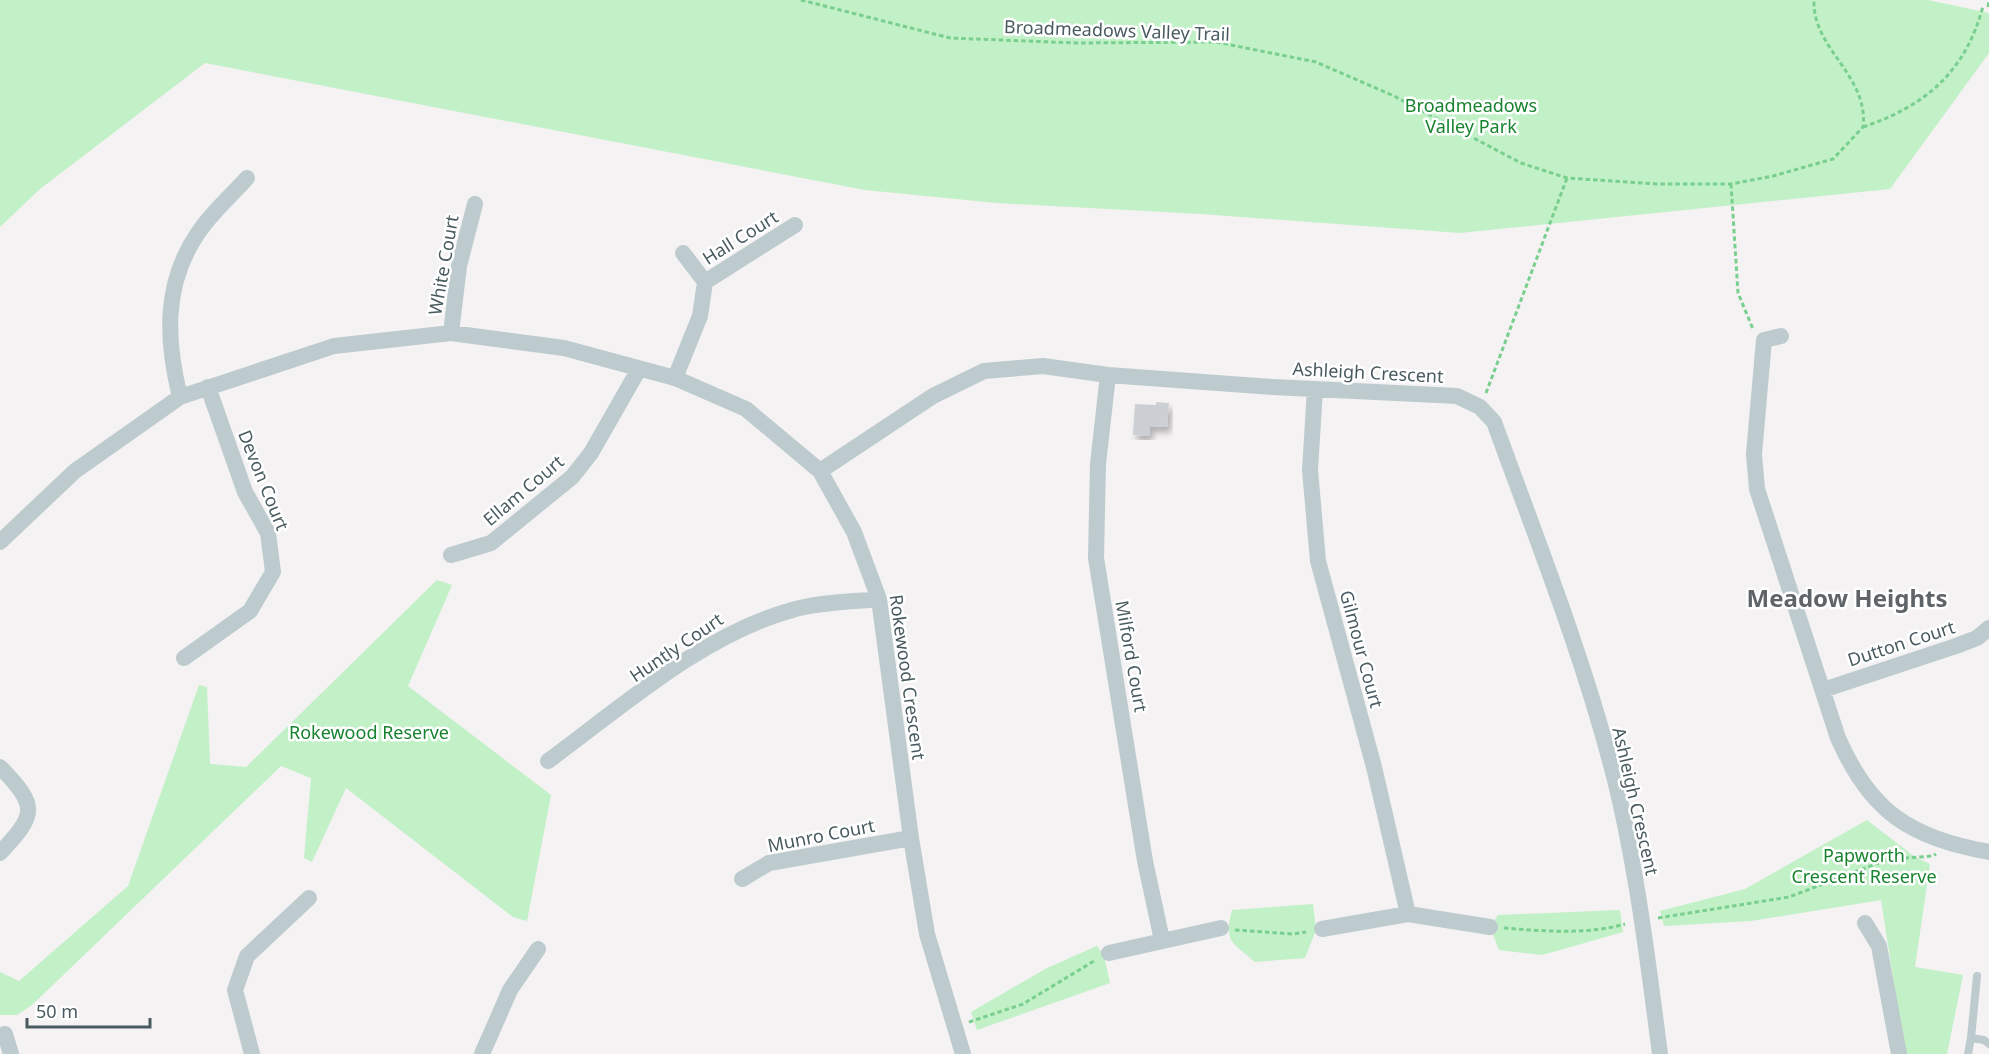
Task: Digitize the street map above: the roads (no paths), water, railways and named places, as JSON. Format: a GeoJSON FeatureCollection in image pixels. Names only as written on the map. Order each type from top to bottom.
{"type":"FeatureCollection","features":[{"type":"Feature","properties":{"kind":"street"},"geometry":{"type":"LineString","coordinates":[[180,397],[170,355],[169,316],[179,271],[197,233],[247,178]]}},
{"type":"Feature","properties":{"kind":"street","name":"White Court"},"geometry":{"type":"LineString","coordinates":[[451,333],[459,266],[475,204]]}},
{"type":"Feature","properties":{"kind":"street","name":"Hall Court"},"geometry":{"type":"LineString","coordinates":[[705,282],[795,225]]}},
{"type":"Feature","properties":{"kind":"street","name":"Hall Court"},"geometry":{"type":"LineString","coordinates":[[675,378],[700,316],[705,282],[683,253]]}},
{"type":"Feature","properties":{"kind":"street","name":"Rokewood Crescent"},"geometry":{"type":"LineString","coordinates":[[0,542],[75,471],[180,397],[334,346],[451,333],[564,348],[675,378],[746,409],[820,471],[854,532],[879,599],[911,838],[927,934],[953,1027],[963,1054]]}},
{"type":"Feature","properties":{"kind":"street"},"geometry":{"type":"LineString","coordinates":[[1781,336],[1759,335],[1754,454],[1757,489],[1838,738],[1860,783],[1892,815],[1920,834],[1989,852]]}},
{"type":"Feature","properties":{"kind":"street","name":"Ashleigh Crescent"},"geometry":{"type":"LineString","coordinates":[[820,471],[933,396],[984,371],[1042,366],[1108,375],[1457,396],[1480,407],[1494,422],[1574,642],[1615,780],[1642,920],[1660,1054]]}},
{"type":"Feature","properties":{"kind":"street","name":"Ellam Court"},"geometry":{"type":"LineString","coordinates":[[451,555],[491,543],[572,477],[591,453],[639,369]]}},
{"type":"Feature","properties":{"kind":"street","name":"Milford Court"},"geometry":{"type":"LineString","coordinates":[[1108,375],[1098,464],[1096,558],[1145,861],[1162,940]]}},
{"type":"Feature","properties":{"kind":"street","name":"Devon Court"},"geometry":{"type":"LineString","coordinates":[[184,658],[250,611],[273,572],[268,533],[246,492],[208,387]]}},
{"type":"Feature","properties":{"kind":"street","name":"Gilmour Court"},"geometry":{"type":"LineString","coordinates":[[1315,389],[1311,481],[1318,561],[1374,767],[1408,914]]}},
{"type":"Feature","properties":{"kind":"street","name":"Huntly Court"},"geometry":{"type":"LineString","coordinates":[[548,761],[715,641],[746,625],[795,609],[879,599]]}},
{"type":"Feature","properties":{"kind":"street","name":"Dutton Court"},"geometry":{"type":"LineString","coordinates":[[1823,690],[1956,646],[1977,638],[1989,628]]}},
{"type":"Feature","properties":{"kind":"street"},"geometry":{"type":"LineString","coordinates":[[0,767],[20,788],[29,807],[25,826],[0,853]]}},
{"type":"Feature","properties":{"kind":"street","name":"Munro Court"},"geometry":{"type":"LineString","coordinates":[[742,879],[769,863],[911,838]]}},
{"type":"Feature","properties":{"kind":"street"},"geometry":{"type":"LineString","coordinates":[[252,1054],[235,990],[247,956],[309,898]]}},
{"type":"Feature","properties":{"kind":"street"},"geometry":{"type":"LineString","coordinates":[[1322,929],[1408,914],[1490,927]]}},
{"type":"Feature","properties":{"kind":"street"},"geometry":{"type":"LineString","coordinates":[[1865,923],[1879,946],[1899,1054]]}},
{"type":"Feature","properties":{"kind":"street"},"geometry":{"type":"LineString","coordinates":[[1109,953],[1221,928]]}},
{"type":"Feature","properties":{"kind":"street"},"geometry":{"type":"LineString","coordinates":[[482,1054],[510,990],[538,949]]}},
{"type":"Feature","properties":{"kind":"street"},"geometry":{"type":"LineString","coordinates":[[4,1034],[11,1054]]}},
{"type":"Feature","properties":{"kind":"lane"},"geometry":{"type":"LineString","coordinates":[[1968,1054],[1977,976]]}},
{"type":"Feature","properties":{"kind":"lane"},"geometry":{"type":"LineString","coordinates":[[1971,1038],[1984,1040],[1989,1044]]}},
{"type":"Feature","properties":{"kind":"district","name":"Meadow Heights"},"geometry":{"type":"Point","coordinates":[1847,597]}},
{"type":"Feature","properties":{"kind":"park label","name":"Broadmeadows Valley Park"},"geometry":{"type":"Point","coordinates":[1471,115]}},
{"type":"Feature","properties":{"kind":"park label","name":"Rokewood Reserve"},"geometry":{"type":"Point","coordinates":[369,732]}},
{"type":"Feature","properties":{"kind":"park label","name":"Papworth Crescent Reserve"},"geometry":{"type":"Point","coordinates":[1864,865]}}]}
